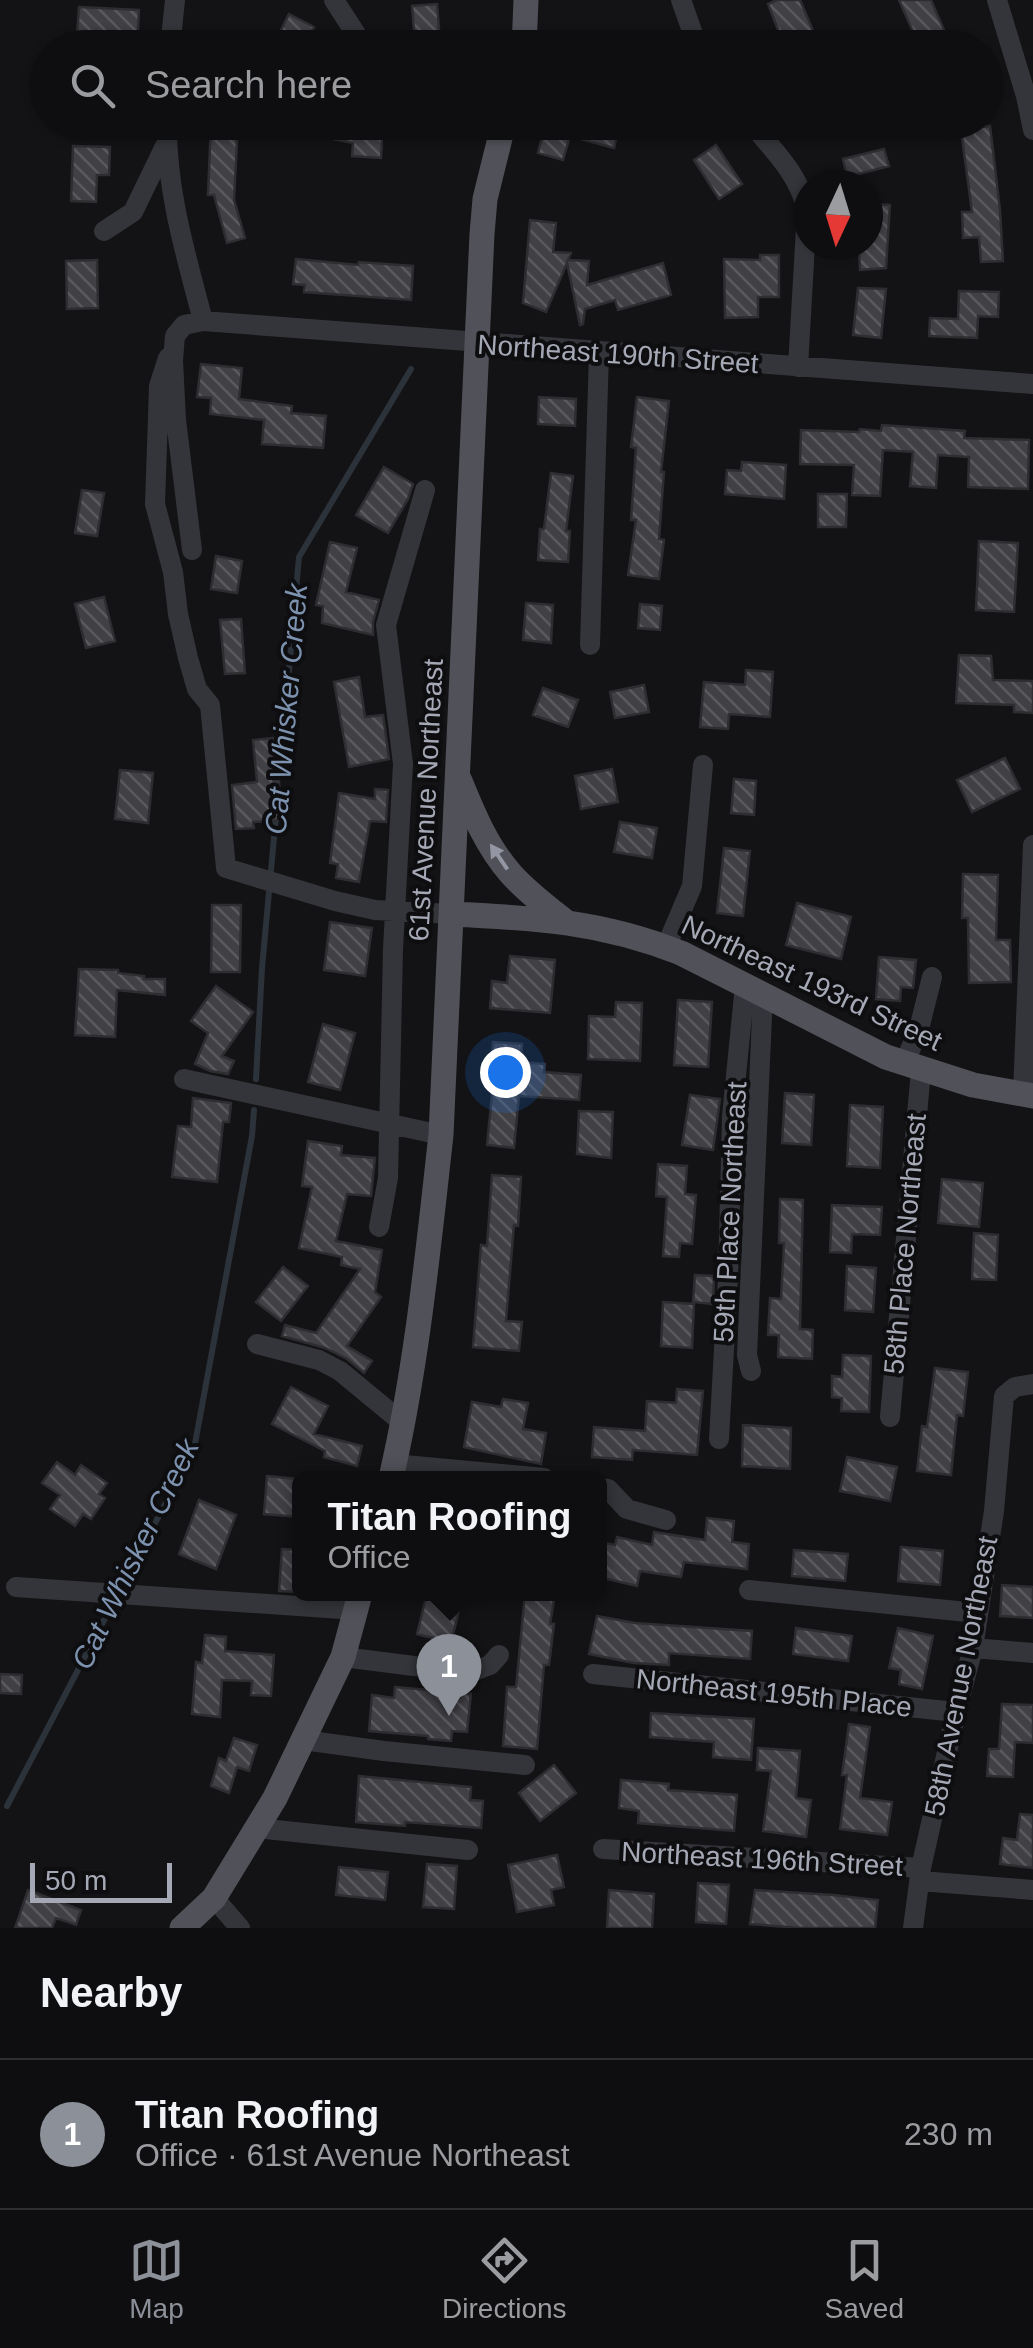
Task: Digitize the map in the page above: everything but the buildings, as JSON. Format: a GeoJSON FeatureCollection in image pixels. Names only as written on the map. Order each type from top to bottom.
{"type":"FeatureCollection","features":[{"type":"Feature","properties":{"kind":"main road"},"geometry":{"type":"LineString","coordinates":[[525,30],[526,0]]}},
{"type":"Feature","properties":{"kind":"main road","name":"61st Avenue Northeast"},"geometry":{"type":"LineString","coordinates":[[392,1471],[426,1272],[441,1135],[485,200],[500,140]]}},
{"type":"Feature","properties":{"kind":"main road"},"geometry":{"type":"LineString","coordinates":[[457,773],[495,854],[510,874],[566,922]]}},
{"type":"Feature","properties":{"kind":"main road","name":"Northeast 193rd Street"},"geometry":{"type":"LineString","coordinates":[[451,914],[566,922],[619,931],[666,947],[912,1067],[973,1085],[1028,1095]]}},
{"type":"Feature","properties":{"kind":"main road"},"geometry":{"type":"LineString","coordinates":[[182,1928],[214,1898],[275,1798],[343,1658],[358,1601]]}},
{"type":"Feature","properties":{"kind":"street"},"geometry":{"type":"LineString","coordinates":[[172,30],[175,0]]}},
{"type":"Feature","properties":{"kind":"street"},"geometry":{"type":"LineString","coordinates":[[334,0],[353,30]]}},
{"type":"Feature","properties":{"kind":"street"},"geometry":{"type":"LineString","coordinates":[[680,0],[691,30]]}},
{"type":"Feature","properties":{"kind":"street"},"geometry":{"type":"LineString","coordinates":[[997,0],[1033,130]]}},
{"type":"Feature","properties":{"kind":"street"},"geometry":{"type":"LineString","coordinates":[[104,230],[133,212],[163,140]]}},
{"type":"Feature","properties":{"kind":"street"},"geometry":{"type":"LineString","coordinates":[[167,140],[174,211],[203,321],[184,324],[175,336],[159,386],[154,504],[188,658],[197,688],[210,705],[226,868],[375,910],[451,914]]}},
{"type":"Feature","properties":{"kind":"street"},"geometry":{"type":"LineString","coordinates":[[765,140],[794,175],[807,210],[798,367]]}},
{"type":"Feature","properties":{"kind":"street","name":"Northeast 190th Street"},"geometry":{"type":"LineString","coordinates":[[203,321],[1033,384]]}},
{"type":"Feature","properties":{"kind":"street"},"geometry":{"type":"LineString","coordinates":[[175,336],[176,420],[192,550]]}},
{"type":"Feature","properties":{"kind":"street"},"geometry":{"type":"LineString","coordinates":[[590,645],[599,352]]}},
{"type":"Feature","properties":{"kind":"street"},"geometry":{"type":"LineString","coordinates":[[379,1227],[388,1178],[403,764],[386,626],[425,490]]}},
{"type":"Feature","properties":{"kind":"street"},"geometry":{"type":"LineString","coordinates":[[666,947],[692,886],[703,765]]}},
{"type":"Feature","properties":{"kind":"street"},"geometry":{"type":"LineString","coordinates":[[1028,1095],[1033,846]]}},
{"type":"Feature","properties":{"kind":"street","name":"58th Place Northeast"},"geometry":{"type":"LineString","coordinates":[[890,1417],[912,1067],[932,977]]}},
{"type":"Feature","properties":{"kind":"street","name":"59th Place Northeast"},"geometry":{"type":"LineString","coordinates":[[751,1371],[747,1356],[754,990]]}},
{"type":"Feature","properties":{"kind":"street","name":"59th Place Northeast"},"geometry":{"type":"LineString","coordinates":[[719,1439],[728,1290],[732,1116],[754,990]]}},
{"type":"Feature","properties":{"kind":"street"},"geometry":{"type":"LineString","coordinates":[[184,1079],[441,1135]]}},
{"type":"Feature","properties":{"kind":"street"},"geometry":{"type":"LineString","coordinates":[[258,1344],[319,1360],[403,1423]]}},
{"type":"Feature","properties":{"kind":"street","name":"58th Avenue Northeast"},"geometry":{"type":"LineString","coordinates":[[913,1928],[920,1874],[973,1648],[994,1511],[1004,1396],[1015,1387],[1033,1384]]}},
{"type":"Feature","properties":{"kind":"street"},"geometry":{"type":"LineString","coordinates":[[607,1489],[627,1508],[666,1520]]}},
{"type":"Feature","properties":{"kind":"street"},"geometry":{"type":"LineString","coordinates":[[16,1587],[292,1598]]}},
{"type":"Feature","properties":{"kind":"street"},"geometry":{"type":"LineString","coordinates":[[749,1590],[977,1614]]}},
{"type":"Feature","properties":{"kind":"street"},"geometry":{"type":"LineString","coordinates":[[973,1648],[1033,1653]]}},
{"type":"Feature","properties":{"kind":"street"},"geometry":{"type":"LineString","coordinates":[[343,1658],[470,1673],[490,1665],[499,1655]]}},
{"type":"Feature","properties":{"kind":"street","name":"Northeast 195th Place"},"geometry":{"type":"LineString","coordinates":[[593,1674],[956,1712]]}},
{"type":"Feature","properties":{"kind":"street"},"geometry":{"type":"LineString","coordinates":[[303,1740],[524,1765]]}},
{"type":"Feature","properties":{"kind":"street"},"geometry":{"type":"LineString","coordinates":[[256,1828],[468,1850]]}},
{"type":"Feature","properties":{"kind":"street","name":"Northeast 196th Street"},"geometry":{"type":"LineString","coordinates":[[604,1849],[920,1874],[1033,1890]]}},
{"type":"Feature","properties":{"kind":"street"},"geometry":{"type":"LineString","coordinates":[[214,1898],[240,1928]]}},
{"type":"Feature","properties":{"kind":"waterway","name":"Cat Whisker Creek"},"geometry":{"type":"LineString","coordinates":[[282,748],[299,557],[411,369]]}},
{"type":"Feature","properties":{"kind":"waterway","name":"Cat Whisker Creek"},"geometry":{"type":"LineString","coordinates":[[256,1079],[276,816]]}},
{"type":"Feature","properties":{"kind":"waterway","name":"Cat Whisker Creek"},"geometry":{"type":"LineString","coordinates":[[121,1588],[194,1449],[254,1110]]}},
{"type":"Feature","properties":{"kind":"waterway","name":"Cat Whisker Creek"},"geometry":{"type":"LineString","coordinates":[[7,1806],[115,1599]]}},
{"type":"Feature","properties":{"kind":"place","name":"Titan Roofing"},"geometry":{"type":"Point","coordinates":[449,1716]}}]}
